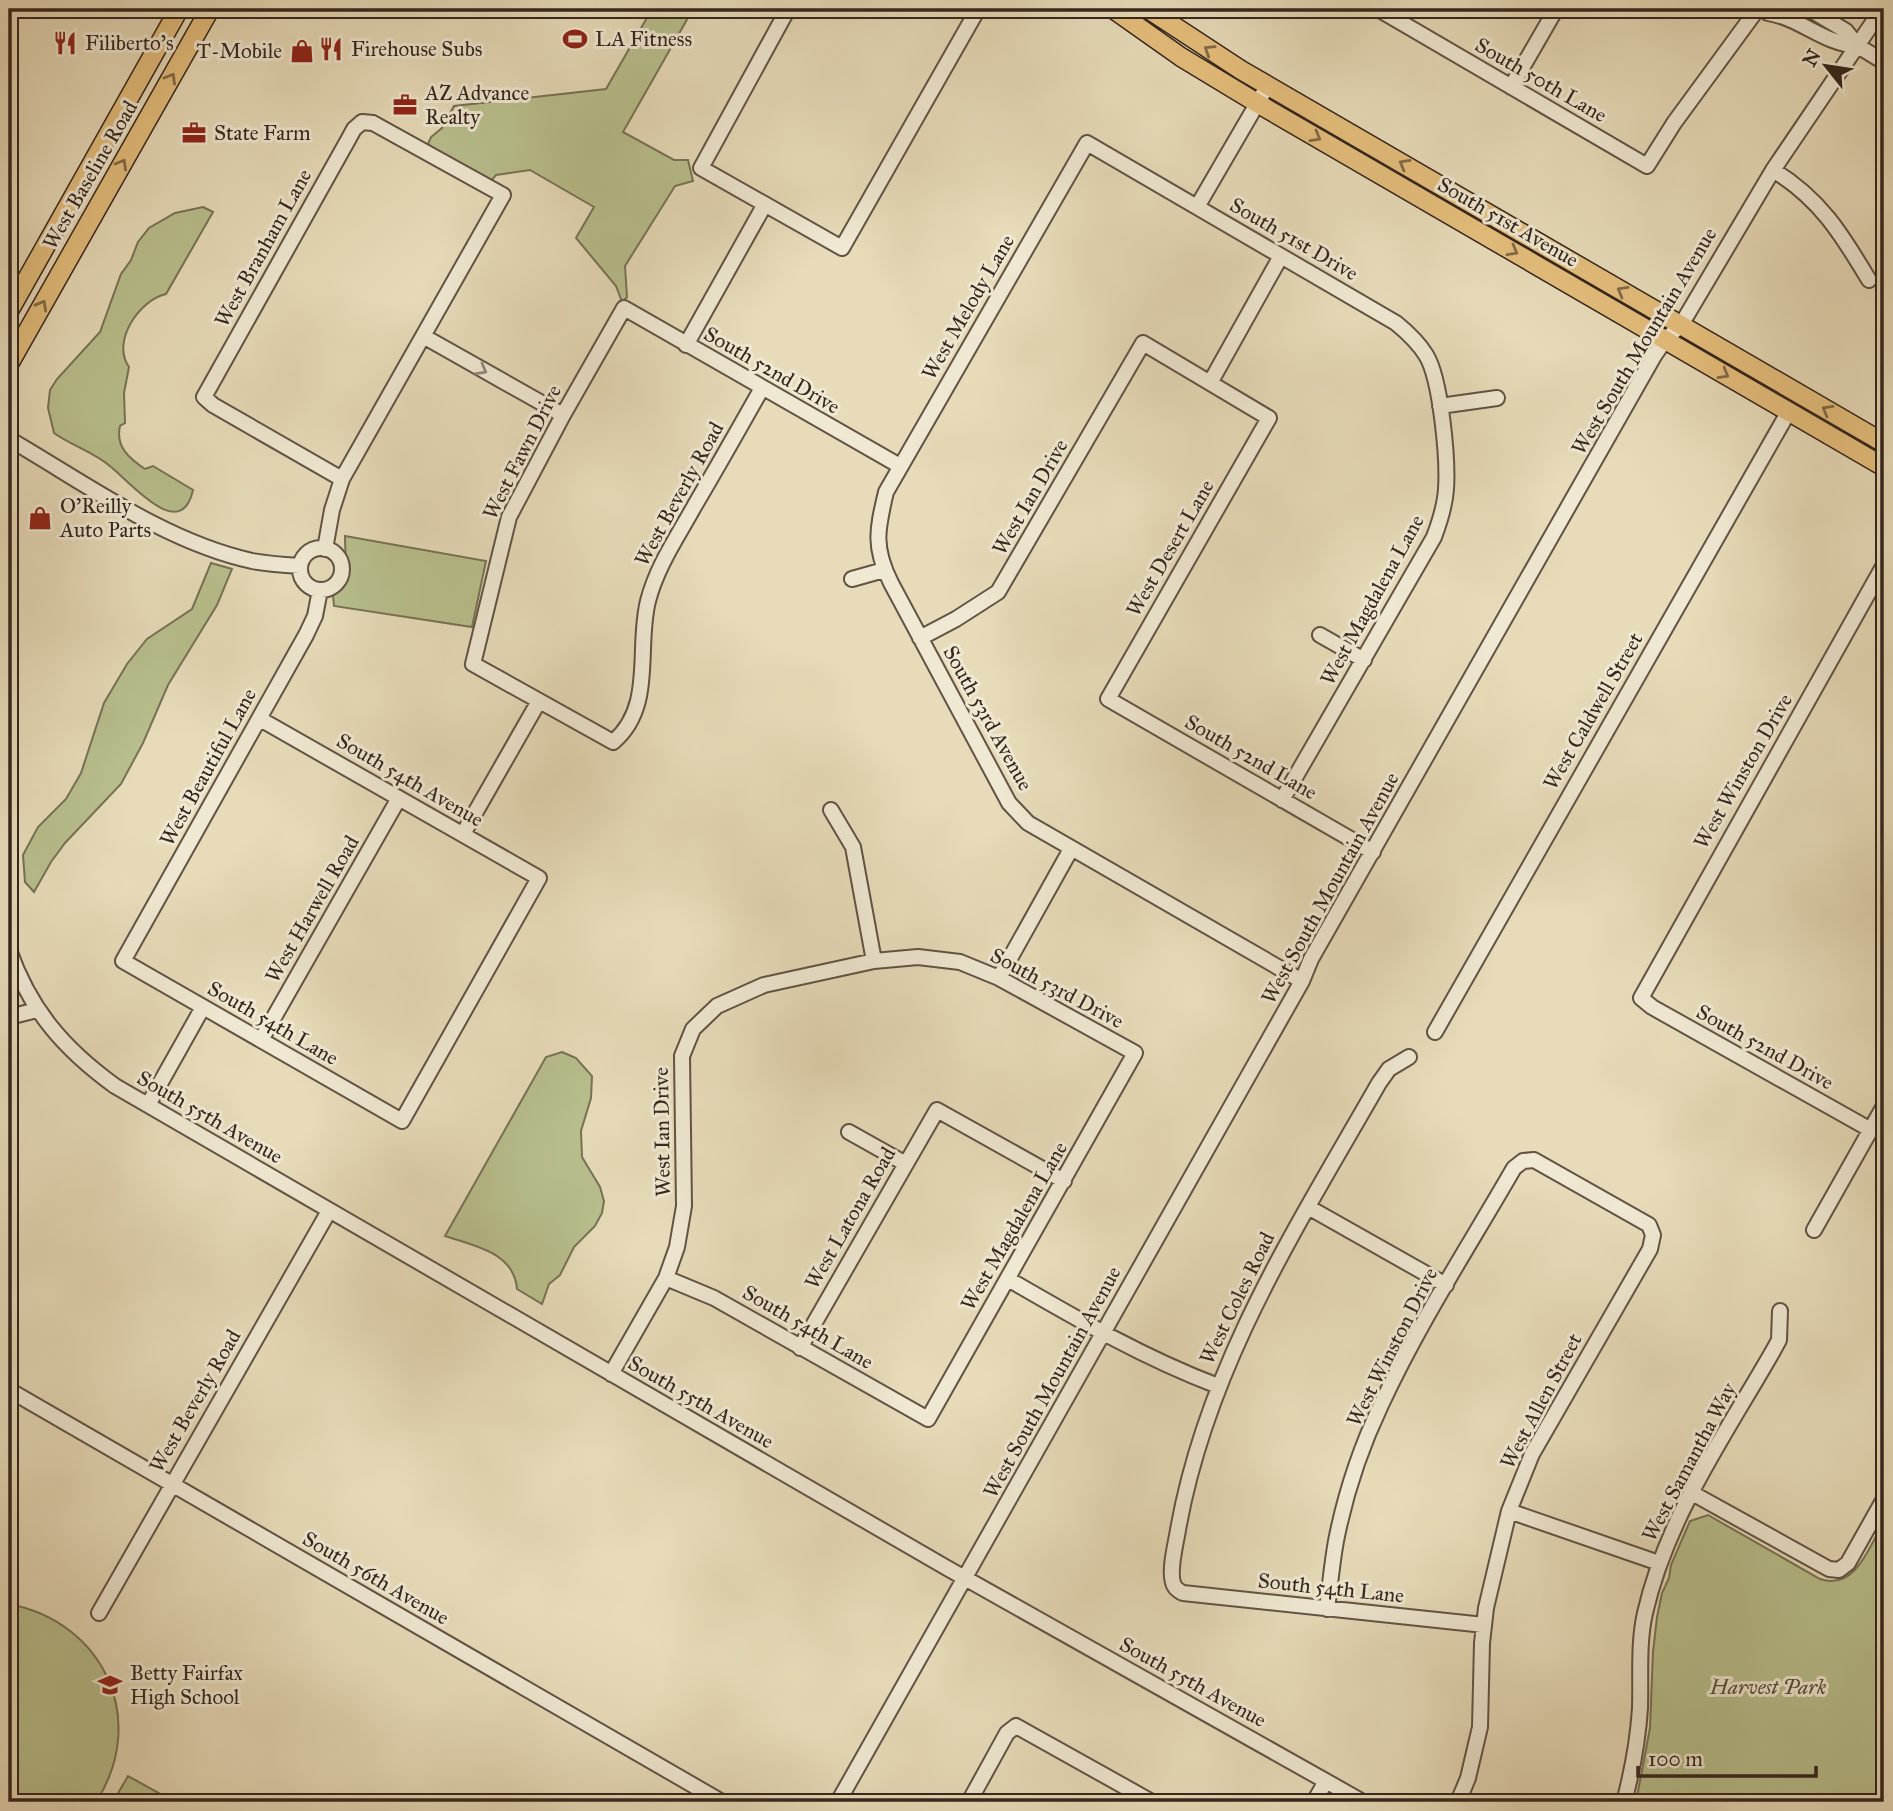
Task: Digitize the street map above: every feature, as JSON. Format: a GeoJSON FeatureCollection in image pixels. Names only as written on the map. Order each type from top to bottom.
{"type":"FeatureCollection","features":[{"type":"Feature","properties":{"kind":"main road","name":"West Baseline Road"},"geometry":{"type":"LineString","coordinates":[[9,311],[179,9]]}},
{"type":"Feature","properties":{"kind":"main road","name":"West Baseline Road"},"geometry":{"type":"LineString","coordinates":[[9,364],[210,9]]}},
{"type":"Feature","properties":{"kind":"main road","name":"South 51st Avenue"},"geometry":{"type":"LineString","coordinates":[[1113,9],[1181,57],[1257,103],[1884,467]]}},
{"type":"Feature","properties":{"kind":"main road","name":"South 51st Avenue"},"geometry":{"type":"LineString","coordinates":[[1148,9],[1202,46],[1268,85],[1884,443]]}},
{"type":"Feature","properties":{"kind":"street"},"geometry":{"type":"LineString","coordinates":[[788,9],[701,168],[842,248],[978,9]]}},
{"type":"Feature","properties":{"kind":"street","name":"South 50th Lane"},"geometry":{"type":"LineString","coordinates":[[1378,9],[1647,166],[1674,123],[1764,10]]}},
{"type":"Feature","properties":{"kind":"street"},"geometry":{"type":"LineString","coordinates":[[1511,87],[1556,9]]}},
{"type":"Feature","properties":{"kind":"street"},"geometry":{"type":"LineString","coordinates":[[1809,9],[1846,31],[1858,46],[1884,62]]}},
{"type":"Feature","properties":{"kind":"street","name":"West South Mountain Avenue"},"geometry":{"type":"LineString","coordinates":[[838,1802],[1104,1334],[1302,981],[1311,959],[1665,340],[1681,325],[1773,170],[1882,9]]}},
{"type":"Feature","properties":{"kind":"street"},"geometry":{"type":"LineString","coordinates":[[1764,10],[1784,16],[1838,44],[1858,46]]}},
{"type":"Feature","properties":{"kind":"street"},"geometry":{"type":"LineString","coordinates":[[1197,207],[1268,85]]}},
{"type":"Feature","properties":{"kind":"street","name":"West Branham Lane"},"geometry":{"type":"LineString","coordinates":[[342,479],[213,405],[204,397],[348,139],[362,122],[373,123],[503,195],[423,336]]}},
{"type":"Feature","properties":{"kind":"street","name":"South 51st Drive"},"geometry":{"type":"LineString","coordinates":[[1087,143],[1383,315],[1412,336],[1426,355],[1432,369],[1440,406]]}},
{"type":"Feature","properties":{"kind":"street","name":"West Melody Lane"},"geometry":{"type":"LineString","coordinates":[[886,492],[1087,143]]}},
{"type":"Feature","properties":{"kind":"street"},"geometry":{"type":"LineString","coordinates":[[1773,170],[1795,183],[1820,206],[1841,233],[1869,280]]}},
{"type":"Feature","properties":{"kind":"street"},"geometry":{"type":"LineString","coordinates":[[686,345],[765,204]]}},
{"type":"Feature","properties":{"kind":"street"},"geometry":{"type":"LineString","coordinates":[[1210,383],[1282,256]]}},
{"type":"Feature","properties":{"kind":"street","name":"South 52nd Drive"},"geometry":{"type":"LineString","coordinates":[[624,309],[900,466]]}},
{"type":"Feature","properties":{"kind":"street","name":"West Fawn Drive"},"geometry":{"type":"LineString","coordinates":[[539,701],[473,664],[509,517],[624,309]]}},
{"type":"Feature","properties":{"kind":"street"},"geometry":{"type":"LineString","coordinates":[[325,549],[332,509],[342,479],[423,336],[563,415]]}},
{"type":"Feature","properties":{"kind":"street","name":"West Ian Drive"},"geometry":{"type":"LineString","coordinates":[[920,638],[998,592],[1143,344],[1210,383]]}},
{"type":"Feature","properties":{"kind":"street","name":"West Desert Lane"},"geometry":{"type":"LineString","coordinates":[[1108,699],[1269,418],[1210,383]]}},
{"type":"Feature","properties":{"kind":"street","name":"West Beverly Road"},"geometry":{"type":"LineString","coordinates":[[539,701],[613,742],[625,731],[633,718],[639,696],[648,602],[662,562],[762,388]]}},
{"type":"Feature","properties":{"kind":"street"},"geometry":{"type":"LineString","coordinates":[[1440,406],[1497,398]]}},
{"type":"Feature","properties":{"kind":"street","name":"West Magdalena Lane"},"geometry":{"type":"LineString","coordinates":[[1282,800],[1434,537],[1447,488],[1440,406]]}},
{"type":"Feature","properties":{"kind":"street","name":"West Caldwell Street"},"geometry":{"type":"LineString","coordinates":[[1435,1032],[1789,411]]}},
{"type":"Feature","properties":{"kind":"street"},"geometry":{"type":"LineString","coordinates":[[9,439],[161,528],[253,561],[300,566]]}},
{"type":"Feature","properties":{"kind":"street","name":"South 53rd Avenue"},"geometry":{"type":"LineString","coordinates":[[886,492],[877,545],[884,570],[1009,803],[1028,823],[1302,981]]}},
{"type":"Feature","properties":{"kind":"street"},"geometry":{"type":"LineString","coordinates":[[325,549],[337,556],[341,569],[337,582],[332,587],[320,590],[302,580],[300,566],[306,554],[325,549]]}},
{"type":"Feature","properties":{"kind":"street","name":"West Winston Drive"},"geometry":{"type":"LineString","coordinates":[[1641,998],[1884,565]]}},
{"type":"Feature","properties":{"kind":"street"},"geometry":{"type":"LineString","coordinates":[[852,579],[884,570]]}},
{"type":"Feature","properties":{"kind":"street","name":"West Beautiful Lane"},"geometry":{"type":"LineString","coordinates":[[123,961],[315,616],[320,590]]}},
{"type":"Feature","properties":{"kind":"street"},"geometry":{"type":"LineString","coordinates":[[1320,635],[1363,660]]}},
{"type":"Feature","properties":{"kind":"street","name":"South 52nd Lane"},"geometry":{"type":"LineString","coordinates":[[1108,699],[1373,852]]}},
{"type":"Feature","properties":{"kind":"street"},"geometry":{"type":"LineString","coordinates":[[463,834],[539,701]]}},
{"type":"Feature","properties":{"kind":"street","name":"South 54th Avenue"},"geometry":{"type":"LineString","coordinates":[[260,719],[539,878],[402,1121]]}},
{"type":"Feature","properties":{"kind":"street","name":"West Harwell Road"},"geometry":{"type":"LineString","coordinates":[[261,1040],[399,798]]}},
{"type":"Feature","properties":{"kind":"street"},"geometry":{"type":"LineString","coordinates":[[831,810],[853,847],[874,961]]}},
{"type":"Feature","properties":{"kind":"street"},"geometry":{"type":"LineString","coordinates":[[999,978],[1071,849]]}},
{"type":"Feature","properties":{"kind":"street","name":"South 55th Avenue"},"geometry":{"type":"LineString","coordinates":[[9,950],[16,970],[37,1010],[54,1032],[83,1062],[115,1086],[965,1578],[1363,1802]]}},
{"type":"Feature","properties":{"kind":"street","name":"South 53rd Drive"},"geometry":{"type":"LineString","coordinates":[[874,961],[918,957],[960,962],[999,978],[1135,1053]]}},
{"type":"Feature","properties":{"kind":"street","name":"South 54th Lane"},"geometry":{"type":"LineString","coordinates":[[123,961],[402,1121]]}},
{"type":"Feature","properties":{"kind":"street","name":"West Ian Drive"},"geometry":{"type":"LineString","coordinates":[[611,1374],[666,1278],[677,1247],[684,1206],[682,1056],[693,1029],[717,1006],[764,985],[874,961]]}},
{"type":"Feature","properties":{"kind":"street","name":"South 52nd Drive"},"geometry":{"type":"LineString","coordinates":[[1641,998],[1652,1007],[1871,1130]]}},
{"type":"Feature","properties":{"kind":"street"},"geometry":{"type":"LineString","coordinates":[[148,1105],[203,1007]]}},
{"type":"Feature","properties":{"kind":"street"},"geometry":{"type":"LineString","coordinates":[[9,1017],[37,1010]]}},
{"type":"Feature","properties":{"kind":"street","name":"West Magdalena Lane"},"geometry":{"type":"LineString","coordinates":[[928,1419],[1135,1053]]}},
{"type":"Feature","properties":{"kind":"street","name":"West Coles Road"},"geometry":{"type":"LineString","coordinates":[[1175,1588],[1171,1577],[1180,1516],[1202,1433],[1218,1386],[1256,1301],[1379,1083],[1389,1069],[1409,1057]]}},
{"type":"Feature","properties":{"kind":"street"},"geometry":{"type":"LineString","coordinates":[[1814,1230],[1884,1106]]}},
{"type":"Feature","properties":{"kind":"street","name":"West Latona Road"},"geometry":{"type":"LineString","coordinates":[[800,1348],[937,1110],[1064,1181]]}},
{"type":"Feature","properties":{"kind":"street"},"geometry":{"type":"LineString","coordinates":[[849,1132],[906,1164]]}},
{"type":"Feature","properties":{"kind":"street","name":"West Winston Drive"},"geometry":{"type":"LineString","coordinates":[[1327,1609],[1336,1540],[1363,1449],[1381,1405],[1446,1284],[1514,1168],[1523,1161],[1534,1160],[1648,1225],[1653,1235]]}},
{"type":"Feature","properties":{"kind":"street"},"geometry":{"type":"LineString","coordinates":[[1308,1207],[1446,1284]]}},
{"type":"Feature","properties":{"kind":"street","name":"West Beverly Road"},"geometry":{"type":"LineString","coordinates":[[99,1613],[329,1210]]}},
{"type":"Feature","properties":{"kind":"street","name":"West Allen Street"},"geometry":{"type":"LineString","coordinates":[[1458,1802],[1468,1777],[1480,1727],[1484,1625],[1509,1511],[1532,1454],[1650,1249],[1653,1235]]}},
{"type":"Feature","properties":{"kind":"street","name":"South 54th Lane"},"geometry":{"type":"LineString","coordinates":[[666,1278],[714,1298],[928,1419]]}},
{"type":"Feature","properties":{"kind":"street"},"geometry":{"type":"LineString","coordinates":[[1008,1279],[1104,1334],[1176,1371],[1218,1386]]}},
{"type":"Feature","properties":{"kind":"street","name":"West Samantha Way"},"geometry":{"type":"LineString","coordinates":[[1624,1802],[1636,1746],[1645,1615],[1658,1563],[1692,1493],[1779,1340],[1780,1311]]}},
{"type":"Feature","properties":{"kind":"street","name":"South 56th Avenue"},"geometry":{"type":"LineString","coordinates":[[9,1390],[722,1802]]}},
{"type":"Feature","properties":{"kind":"street"},"geometry":{"type":"LineString","coordinates":[[1692,1493],[1829,1569],[1839,1570],[1848,1563],[1884,1499]]}},
{"type":"Feature","properties":{"kind":"street"},"geometry":{"type":"LineString","coordinates":[[1509,1511],[1658,1563]]}},
{"type":"Feature","properties":{"kind":"street","name":"South 54th Lane"},"geometry":{"type":"LineString","coordinates":[[1175,1588],[1183,1593],[1484,1625]]}},
{"type":"Feature","properties":{"kind":"street"},"geometry":{"type":"LineString","coordinates":[[969,1802],[1007,1733],[1016,1726],[1152,1802]]}},
{"type":"Feature","properties":{"kind":"street"},"geometry":{"type":"LineString","coordinates":[[1314,1802],[1326,1781]]}},
{"type":"Feature","properties":{"kind":"green space"},"geometry":{"type":"Polygon","coordinates":[[[652,9],[693,9],[623,132],[674,160],[688,160],[693,181],[675,186],[625,266],[627,297],[622,302],[616,286],[576,238],[594,207],[530,170],[496,175],[491,181],[427,146],[431,137],[442,128],[454,106],[606,89],[652,9]]]}},
{"type":"Feature","properties":{"kind":"green space"},"geometry":{"type":"Polygon","coordinates":[[[203,207],[213,212],[166,294],[146,304],[138,313],[126,334],[123,346],[129,367],[124,393],[125,423],[120,426],[119,433],[122,446],[129,457],[145,469],[153,466],[193,490],[187,505],[178,511],[167,510],[142,495],[104,462],[54,433],[48,408],[50,390],[100,332],[121,274],[131,260],[138,242],[149,228],[175,213],[203,207]]]}},
{"type":"Feature","properties":{"kind":"green space"},"geometry":{"type":"Polygon","coordinates":[[[345,536],[486,561],[472,627],[334,606],[333,595],[344,574],[345,536]]]}},
{"type":"Feature","properties":{"kind":"green space"},"geometry":{"type":"Polygon","coordinates":[[[211,563],[232,569],[217,605],[168,685],[143,743],[121,784],[65,843],[34,892],[25,882],[23,855],[38,827],[66,799],[81,773],[104,703],[127,664],[147,639],[192,609],[211,563]]]}},
{"type":"Feature","properties":{"kind":"green space"},"geometry":{"type":"Polygon","coordinates":[[[562,1052],[576,1058],[592,1076],[591,1098],[581,1131],[582,1157],[600,1187],[604,1201],[602,1213],[595,1226],[574,1247],[560,1275],[549,1284],[542,1304],[517,1289],[509,1267],[501,1259],[480,1247],[445,1236],[546,1057],[562,1052]]]}},
{"type":"Feature","properties":{"kind":"green space","name":"Harvest Park"},"geometry":{"type":"Polygon","coordinates":[[[1708,1515],[1820,1579],[1833,1581],[1852,1572],[1860,1563],[1884,1521],[1884,1802],[1636,1802],[1650,1728],[1653,1652],[1662,1593],[1690,1521],[1708,1515]]]}},
{"type":"Feature","properties":{"kind":"green space"},"geometry":{"type":"Polygon","coordinates":[[[9,1604],[42,1614],[70,1631],[92,1653],[108,1679],[117,1708],[118,1739],[111,1771],[96,1802],[9,1802],[9,1604]]]}},
{"type":"Feature","properties":{"kind":"green space"},"geometry":{"type":"Polygon","coordinates":[[[128,1776],[175,1802],[113,1802],[128,1776]]]}},
{"type":"Feature","properties":{"kind":"place","name":"LA Fitness"},"geometry":{"type":"Point","coordinates":[575,39]}},
{"type":"Feature","properties":{"kind":"place","name":"Filiberto's"},"geometry":{"type":"Point","coordinates":[65,43]}},
{"type":"Feature","properties":{"kind":"place","name":"Firehouse Subs"},"geometry":{"type":"Point","coordinates":[331,49]}},
{"type":"Feature","properties":{"kind":"place","name":"T-Mobile"},"geometry":{"type":"Point","coordinates":[302,51]}},
{"type":"Feature","properties":{"kind":"place","name":"AZ Advance Realty"},"geometry":{"type":"Point","coordinates":[405,105]}},
{"type":"Feature","properties":{"kind":"place","name":"State Farm"},"geometry":{"type":"Point","coordinates":[194,133]}},
{"type":"Feature","properties":{"kind":"place","name":"O'Reilly Auto Parts"},"geometry":{"type":"Point","coordinates":[40,518]}},
{"type":"Feature","properties":{"kind":"place","name":"Betty Fairfax High School"},"geometry":{"type":"Point","coordinates":[110,1685]}}]}
